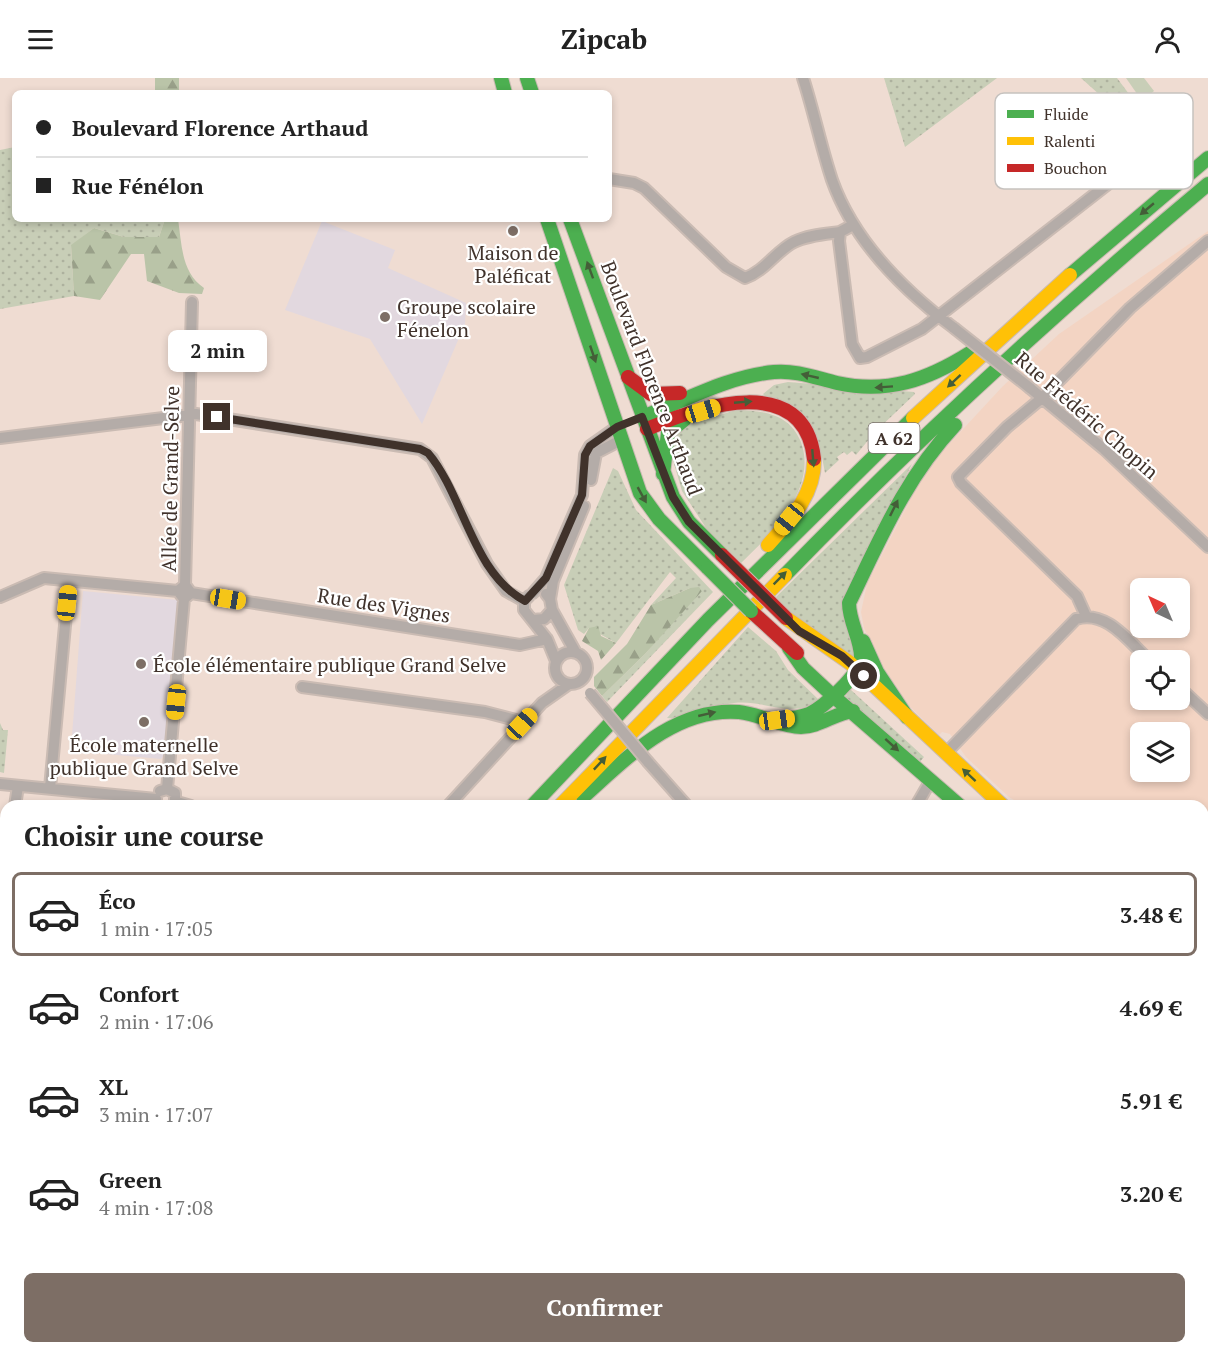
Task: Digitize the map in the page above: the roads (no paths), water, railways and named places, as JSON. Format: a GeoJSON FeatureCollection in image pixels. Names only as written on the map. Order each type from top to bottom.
{"type":"FeatureCollection","features":[{"type":"Feature","properties":{"kind":"main road","name":"A 62"},"geometry":{"type":"LineString","coordinates":[[1193,171],[1208,158]]}},
{"type":"Feature","properties":{"kind":"main road","name":"A 62"},"geometry":{"type":"LineString","coordinates":[[566,800],[864,493],[1021,345],[1208,184]]}},
{"type":"Feature","properties":{"kind":"main road","name":"A 62"},"geometry":{"type":"LineString","coordinates":[[538,800],[807,521],[1015,324],[1172,189]]}},
{"type":"Feature","properties":{"kind":"main road"},"geometry":{"type":"LineString","coordinates":[[548,222],[634,479],[646,502],[708,568],[789,648],[802,668],[836,691],[853,711],[953,800]]}},
{"type":"Feature","properties":{"kind":"main road","name":"Boulevard Florence Arthaud"},"geometry":{"type":"LineString","coordinates":[[571,222],[663,474],[684,515],[804,635],[831,648],[857,670],[997,800]]}},
{"type":"Feature","properties":{"kind":"main road"},"geometry":{"type":"LineString","coordinates":[[777,720],[808,714],[857,670],[860,654],[849,626],[848,613],[853,595],[904,489],[928,452],[1135,245]]}},
{"type":"Feature","properties":{"kind":"main road"},"geometry":{"type":"LineString","coordinates":[[619,433],[645,423],[704,393],[777,372],[876,388],[909,384],[941,372],[1015,324]]}},
{"type":"Feature","properties":{"kind":"main road"},"geometry":{"type":"LineString","coordinates":[[628,377],[642,391],[655,397],[689,391],[704,393]]}},
{"type":"Feature","properties":{"kind":"main road"},"geometry":{"type":"LineString","coordinates":[[597,736],[604,716],[767,547],[801,505],[813,478],[814,455],[807,433],[785,410],[774,405],[749,401],[729,403],[693,414],[645,423]]}},
{"type":"Feature","properties":{"kind":"main road"},"geometry":{"type":"LineString","coordinates":[[663,474],[669,433],[693,414]]}},
{"type":"Feature","properties":{"kind":"main road"},"geometry":{"type":"LineString","coordinates":[[853,595],[860,635],[877,672],[907,717]]}},
{"type":"Feature","properties":{"kind":"main road"},"geometry":{"type":"LineString","coordinates":[[580,800],[646,743],[691,718],[717,712],[731,712],[777,720],[799,728],[818,723],[836,712],[853,711]]}},
{"type":"Feature","properties":{"kind":"street","name":"Rue Frédéric Chopin"},"geometry":{"type":"LineString","coordinates":[[803,78],[833,182],[854,225],[888,270],[938,316],[1104,448],[1208,547]]}},
{"type":"Feature","properties":{"kind":"street"},"geometry":{"type":"LineString","coordinates":[[612,179],[634,183],[644,188],[726,267],[745,278],[753,275],[794,242],[840,232],[854,225]]}},
{"type":"Feature","properties":{"kind":"street"},"geometry":{"type":"LineString","coordinates":[[840,232],[855,354],[867,357],[922,329],[1101,189]]}},
{"type":"Feature","properties":{"kind":"street"},"geometry":{"type":"LineString","coordinates":[[1086,616],[1077,596],[961,483],[958,477],[1007,427],[1042,398],[1130,308],[1208,241]]}},
{"type":"Feature","properties":{"kind":"street","name":"Allée de Grand-Selve"},"geometry":{"type":"LineString","coordinates":[[167,789],[185,592],[192,302]]}},
{"type":"Feature","properties":{"kind":"street"},"geometry":{"type":"LineString","coordinates":[[0,438],[189,414],[420,449],[428,453],[487,564],[506,591],[525,601]]}},
{"type":"Feature","properties":{"kind":"street"},"geometry":{"type":"LineString","coordinates":[[542,703],[555,673],[555,661],[547,639],[524,610],[525,601],[546,578],[582,495],[585,455],[590,446],[619,433]]}},
{"type":"Feature","properties":{"kind":"street"},"geometry":{"type":"LineString","coordinates":[[533,620],[544,619],[551,604],[553,581],[585,505],[594,457],[599,449],[619,433]]}},
{"type":"Feature","properties":{"kind":"street","name":"Rue des Vignes"},"geometry":{"type":"LineString","coordinates":[[0,597],[44,579],[185,592],[520,645],[547,639]]}},
{"type":"Feature","properties":{"kind":"street"},"geometry":{"type":"LineString","coordinates":[[50,788],[69,582]]}},
{"type":"Feature","properties":{"kind":"street"},"geometry":{"type":"LineString","coordinates":[[534,593],[543,593],[576,653],[586,662],[585,675],[591,693],[682,800]]}},
{"type":"Feature","properties":{"kind":"street"},"geometry":{"type":"LineString","coordinates":[[946,753],[1076,619],[1086,616],[1097,617],[1109,624],[1138,650]]}},
{"type":"Feature","properties":{"kind":"street"},"geometry":{"type":"LineString","coordinates":[[555,661],[563,653],[576,653]]}},
{"type":"Feature","properties":{"kind":"street"},"geometry":{"type":"LineString","coordinates":[[555,673],[561,680],[591,693]]}},
{"type":"Feature","properties":{"kind":"street"},"geometry":{"type":"LineString","coordinates":[[453,800],[542,703],[585,675]]}},
{"type":"Feature","properties":{"kind":"street"},"geometry":{"type":"LineString","coordinates":[[302,687],[485,712],[522,724]]}},
{"type":"Feature","properties":{"kind":"street"},"geometry":{"type":"LineString","coordinates":[[1190,697],[1208,714]]}},
{"type":"Feature","properties":{"kind":"street"},"geometry":{"type":"LineString","coordinates":[[919,800],[931,780]]}},
{"type":"Feature","properties":{"kind":"street"},"geometry":{"type":"LineString","coordinates":[[0,784],[142,800]]}},
{"type":"Feature","properties":{"kind":"street"},"geometry":{"type":"LineString","coordinates":[[16,800],[18,786]]}},
{"type":"Feature","properties":{"kind":"street"},"geometry":{"type":"LineString","coordinates":[[157,800],[159,792],[167,789],[175,793],[176,800]]}},
{"type":"Feature","properties":{"kind":"place","name":"Maison de Paléficat"},"geometry":{"type":"Point","coordinates":[513,231]}},
{"type":"Feature","properties":{"kind":"place","name":"Groupe scolaire Fénelon"},"geometry":{"type":"Point","coordinates":[385,317]}},
{"type":"Feature","properties":{"kind":"place","name":"École élémentaire publique Grand Selve"},"geometry":{"type":"Point","coordinates":[141,664]}},
{"type":"Feature","properties":{"kind":"place","name":"École maternelle publique Grand Selve"},"geometry":{"type":"Point","coordinates":[144,722]}}]}
